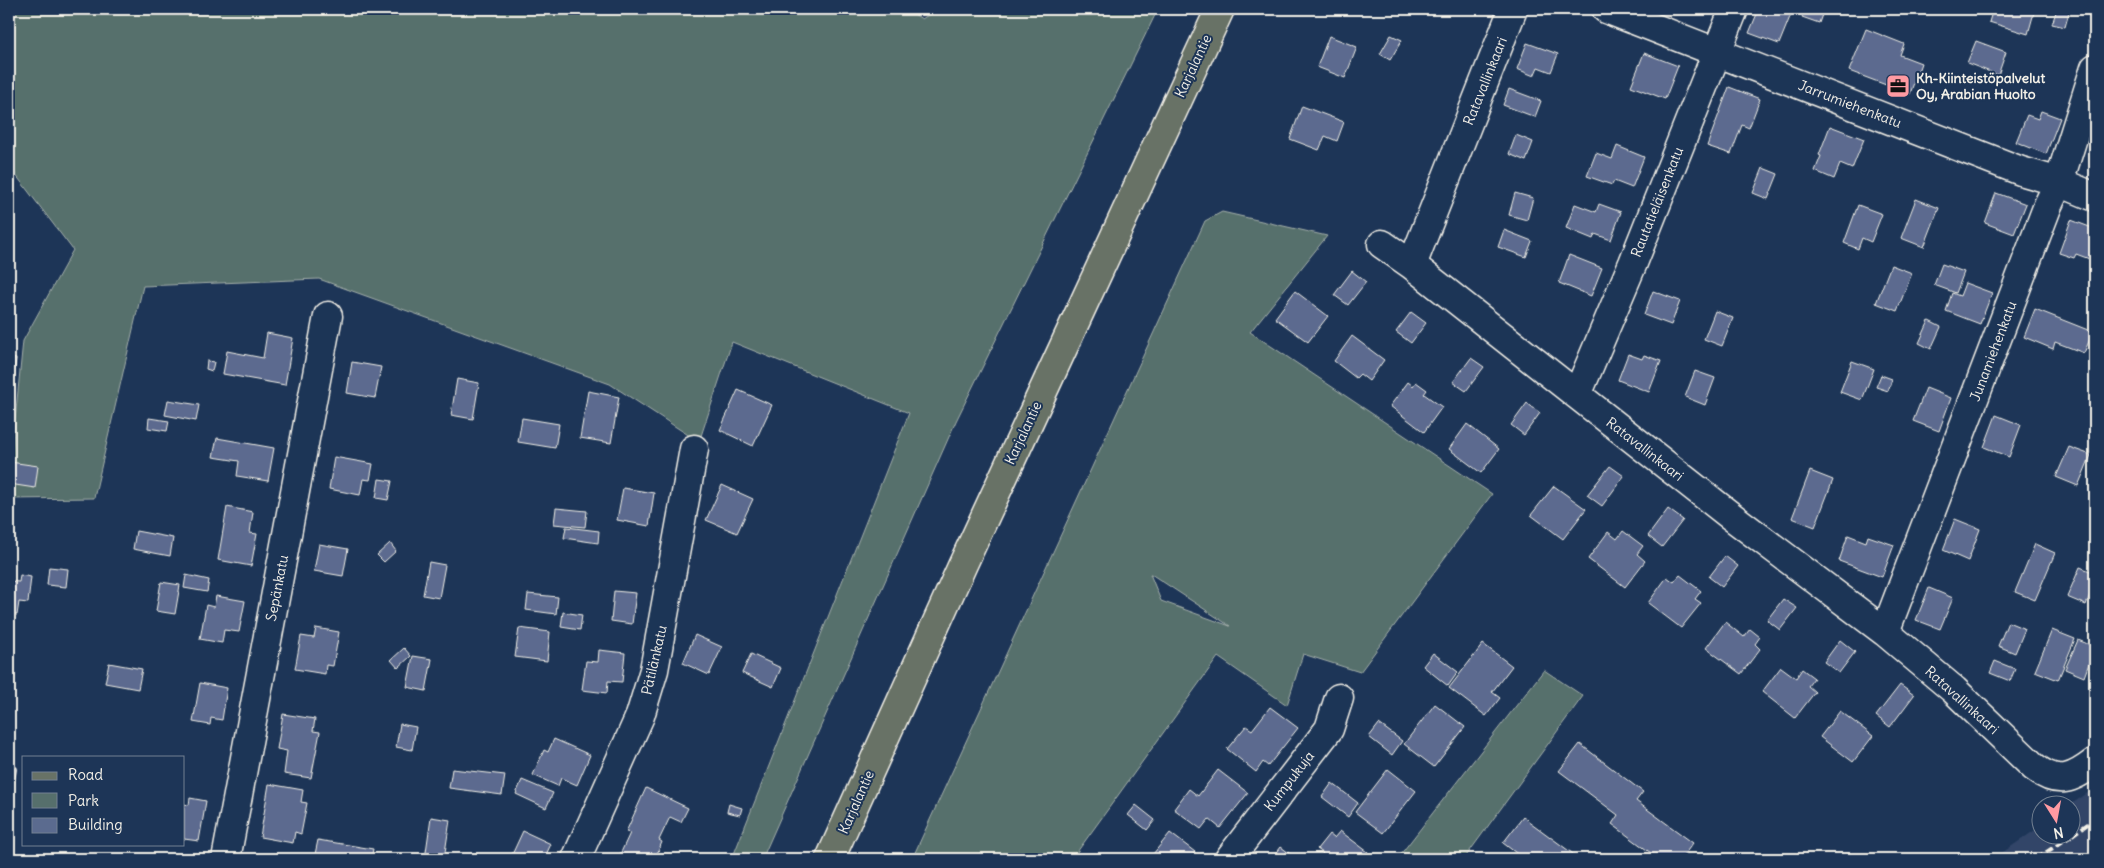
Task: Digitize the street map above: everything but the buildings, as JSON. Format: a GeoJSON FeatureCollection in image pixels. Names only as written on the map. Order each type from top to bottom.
{"type":"FeatureCollection","features":[{"type":"Feature","properties":{"kind":"main road","name":"Karjalantie"},"geometry":{"type":"LineString","coordinates":[[830,859],[963,564],[1220,9]]}},
{"type":"Feature","properties":{"kind":"street","name":"Ratavallinkaari"},"geometry":{"type":"LineString","coordinates":[[1513,9],[1412,266],[1727,513],[1885,632],[1954,690],[2034,767],[2046,776],[2062,779],[2080,774],[2095,762]]}},
{"type":"Feature","properties":{"kind":"street","name":"Jarrumiehenkatu"},"geometry":{"type":"LineString","coordinates":[[1606,9],[2021,171],[2059,182],[2095,197]]}},
{"type":"Feature","properties":{"kind":"street","name":"Rautatieläisenkatu"},"geometry":{"type":"LineString","coordinates":[[1577,395],[1633,263],[1734,9]]}},
{"type":"Feature","properties":{"kind":"street","name":"Junamiehenkatu"},"geometry":{"type":"LineString","coordinates":[[1885,632],[2048,205],[2059,182],[2095,68]]}},
{"type":"Feature","properties":{"kind":"street"},"geometry":{"type":"LineString","coordinates":[[1382,244],[1412,266]]}},
{"type":"Feature","properties":{"kind":"street","name":"Sepänkatu"},"geometry":{"type":"LineString","coordinates":[[226,859],[328,316]]}},
{"type":"Feature","properties":{"kind":"street","name":"Pätilänkatu"},"geometry":{"type":"LineString","coordinates":[[576,859],[640,716],[654,670],[694,449]]}},
{"type":"Feature","properties":{"kind":"street","name":"Kumpukuja"},"geometry":{"type":"LineString","coordinates":[[1229,859],[1329,729],[1339,698]]}},
{"type":"Feature","properties":{"kind":"shaded area"},"geometry":{"type":"Polygon","coordinates":[[[2095,788],[2095,859],[1993,859],[2032,832],[2032,846],[2082,846],[2082,797],[2095,788]]]}},
{"type":"Feature","properties":{"kind":"green space"},"geometry":{"type":"Polygon","coordinates":[[[9,9],[906,9],[922,19],[937,9],[1158,9],[956,421],[762,859],[732,859],[909,413],[732,342],[699,442],[610,384],[319,279],[143,286],[94,498],[9,499],[9,480],[23,341],[73,250],[9,166],[9,9]]]}},
{"type":"Feature","properties":{"kind":"green space"},"geometry":{"type":"Polygon","coordinates":[[[1222,212],[1327,236],[1250,332],[1492,494],[1360,672],[1303,654],[1287,705],[1218,657],[1072,859],[912,859],[1205,221],[1222,212]],[[1151,574],[1161,601],[1230,626],[1151,574]]]}},
{"type":"Feature","properties":{"kind":"green space"},"geometry":{"type":"Polygon","coordinates":[[[1544,670],[1583,696],[1464,859],[1397,859],[1544,670]]]}},
{"type":"Feature","properties":{"kind":"railway"},"geometry":{"type":"LineString","coordinates":[[2082,828],[2095,819]]}},
{"type":"Feature","properties":{"kind":"railway"},"geometry":{"type":"LineString","coordinates":[[2036,859],[2056,846]]}},
{"type":"Feature","properties":{"kind":"place","name":"Kh-Kiinteistöpalvelut Oy, Arabian Huolto"},"geometry":{"type":"Point","coordinates":[1898,86]}}]}
